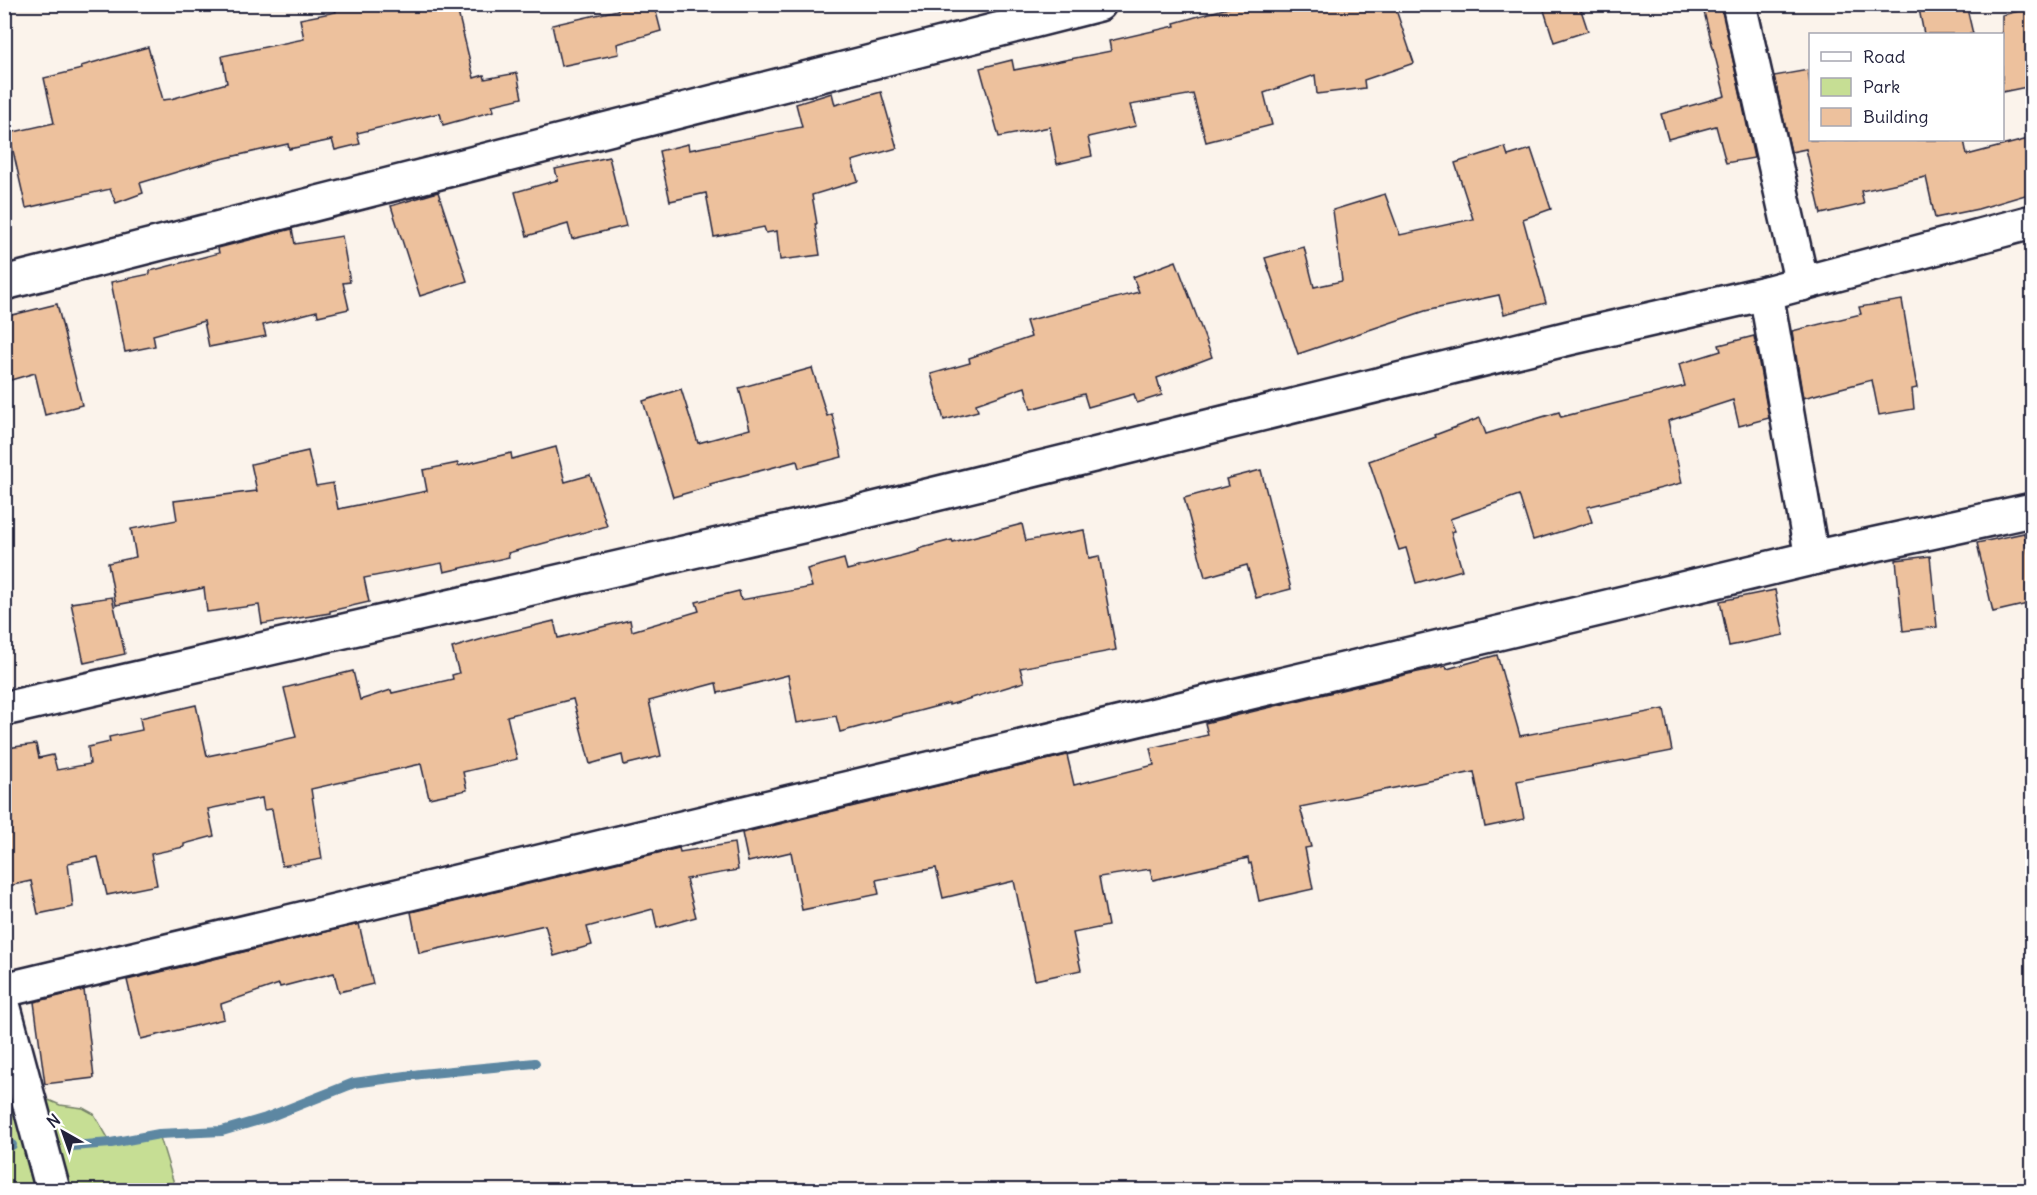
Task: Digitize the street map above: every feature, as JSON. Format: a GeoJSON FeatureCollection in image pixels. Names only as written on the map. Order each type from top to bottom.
{"type":"FeatureCollection","features":[{"type":"Feature","properties":{"kind":"street"},"geometry":{"type":"LineString","coordinates":[[4,283],[1099,4]]}},
{"type":"Feature","properties":{"kind":"street"},"geometry":{"type":"LineString","coordinates":[[1739,4],[1802,284]]}},
{"type":"Feature","properties":{"kind":"street"},"geometry":{"type":"LineString","coordinates":[[4,709],[854,514],[1569,338],[1766,293],[2032,222]]}},
{"type":"Feature","properties":{"kind":"street"},"geometry":{"type":"LineString","coordinates":[[1766,293],[1812,558]]}},
{"type":"Feature","properties":{"kind":"street"},"geometry":{"type":"LineString","coordinates":[[4,990],[1812,558],[2032,510]]}},
{"type":"Feature","properties":{"kind":"street"},"geometry":{"type":"LineString","coordinates":[[4,1008],[53,1191]]}},
{"type":"Feature","properties":{"kind":"green space"},"geometry":{"type":"Polygon","coordinates":[[[4,1090],[18,1094],[37,1095],[60,1105],[83,1108],[94,1114],[111,1143],[159,1134],[176,1190],[5,1190],[4,1090]]]}},
{"type":"Feature","properties":{"kind":"building"},"geometry":{"type":"Polygon","coordinates":[[[334,4],[456,4],[474,78],[484,75],[485,79],[517,73],[522,98],[492,105],[494,111],[443,125],[440,113],[357,133],[360,144],[335,150],[332,140],[289,149],[288,144],[217,160],[140,183],[143,193],[116,203],[110,189],[26,208],[9,133],[54,123],[44,78],[82,69],[81,66],[148,47],[163,100],[171,99],[227,83],[222,56],[304,39],[300,19],[336,12],[334,4]]]}},
{"type":"Feature","properties":{"kind":"building"},"geometry":{"type":"Polygon","coordinates":[[[617,4],[654,4],[661,31],[617,44],[619,54],[561,66],[552,25],[618,10],[617,4]]]}},
{"type":"Feature","properties":{"kind":"building"},"geometry":{"type":"Polygon","coordinates":[[[1242,4],[1394,4],[1414,63],[1364,80],[1365,88],[1317,94],[1315,75],[1264,93],[1272,125],[1206,142],[1193,94],[1130,105],[1136,126],[1088,137],[1092,156],[1057,164],[1050,127],[999,137],[980,68],[1012,60],[1014,70],[1111,51],[1109,41],[1175,26],[1174,23],[1242,4]]]}},
{"type":"Feature","properties":{"kind":"building"},"geometry":{"type":"Polygon","coordinates":[[[1542,4],[1579,4],[1588,31],[1554,42],[1542,4]]]}},
{"type":"Feature","properties":{"kind":"building"},"geometry":{"type":"Polygon","coordinates":[[[1702,4],[1721,4],[1754,158],[1726,163],[1716,126],[1668,139],[1661,114],[1725,96],[1702,4]]]}},
{"type":"Feature","properties":{"kind":"building"},"geometry":{"type":"Polygon","coordinates":[[[1918,4],[1966,4],[1973,33],[1924,33],[1918,4]]]}},
{"type":"Feature","properties":{"kind":"building"},"geometry":{"type":"Polygon","coordinates":[[[2032,8],[2032,86],[2004,92],[2002,15],[2032,8]]]}},
{"type":"Feature","properties":{"kind":"building"},"geometry":{"type":"Polygon","coordinates":[[[1808,70],[1809,141],[1964,141],[1967,155],[2032,138],[2032,193],[1978,209],[1935,218],[1926,177],[1861,191],[1864,204],[1821,214],[1806,149],[1791,152],[1774,76],[1808,70]]]}},
{"type":"Feature","properties":{"kind":"building"},"geometry":{"type":"Polygon","coordinates":[[[881,92],[897,148],[852,161],[858,181],[812,195],[820,255],[780,260],[777,231],[766,233],[764,227],[714,237],[706,193],[670,201],[659,151],[688,144],[689,150],[802,127],[796,104],[832,93],[835,105],[881,92]]]}},
{"type":"Feature","properties":{"kind":"building"},"geometry":{"type":"Polygon","coordinates":[[[1505,147],[1508,156],[1531,149],[1551,209],[1523,219],[1546,303],[1504,314],[1499,295],[1425,311],[1298,354],[1265,258],[1304,247],[1314,287],[1342,281],[1333,210],[1385,194],[1400,235],[1473,219],[1455,163],[1505,147]]]}},
{"type":"Feature","properties":{"kind":"building"},"geometry":{"type":"Polygon","coordinates":[[[609,157],[626,226],[572,239],[568,224],[527,236],[515,192],[558,180],[555,169],[609,157]]]}},
{"type":"Feature","properties":{"kind":"building"},"geometry":{"type":"Polygon","coordinates":[[[438,192],[467,281],[420,296],[391,206],[438,192]]]}},
{"type":"Feature","properties":{"kind":"building"},"geometry":{"type":"Polygon","coordinates":[[[292,229],[295,244],[342,236],[350,282],[343,283],[349,309],[318,316],[317,311],[263,325],[266,336],[209,347],[204,321],[153,335],[155,346],[125,352],[111,282],[150,274],[150,271],[219,253],[218,248],[292,229]]]}},
{"type":"Feature","properties":{"kind":"building"},"geometry":{"type":"Polygon","coordinates":[[[1176,261],[1212,357],[1157,378],[1162,395],[1137,403],[1134,394],[1088,407],[1084,394],[1031,409],[1025,387],[976,404],[978,411],[944,420],[931,374],[970,363],[969,358],[1031,337],[1026,321],[1139,292],[1133,277],[1176,261]]]}},
{"type":"Feature","properties":{"kind":"building"},"geometry":{"type":"Polygon","coordinates":[[[1902,300],[1917,388],[1912,389],[1914,409],[1879,415],[1872,380],[1803,398],[1792,331],[1861,314],[1859,307],[1902,300]]]}},
{"type":"Feature","properties":{"kind":"building"},"geometry":{"type":"Polygon","coordinates":[[[57,304],[82,405],[45,415],[35,373],[4,382],[4,317],[57,304]]]}},
{"type":"Feature","properties":{"kind":"building"},"geometry":{"type":"Polygon","coordinates":[[[1754,336],[1769,418],[1739,426],[1733,400],[1668,421],[1682,483],[1587,507],[1592,522],[1533,540],[1519,495],[1450,519],[1455,531],[1451,532],[1462,570],[1416,583],[1406,548],[1399,550],[1369,461],[1436,437],[1435,435],[1480,418],[1486,434],[1559,412],[1561,417],[1685,386],[1679,364],[1721,351],[1719,345],[1754,336]]]}},
{"type":"Feature","properties":{"kind":"building"},"geometry":{"type":"Polygon","coordinates":[[[812,368],[827,416],[832,414],[842,457],[799,468],[797,461],[710,484],[711,486],[673,497],[643,401],[681,389],[698,443],[750,429],[739,388],[812,368]]]}},
{"type":"Feature","properties":{"kind":"building"},"geometry":{"type":"Polygon","coordinates":[[[556,447],[565,482],[590,475],[607,526],[508,553],[509,557],[444,572],[442,563],[364,578],[369,602],[330,611],[330,613],[262,624],[259,605],[207,612],[204,588],[116,605],[108,563],[136,557],[131,529],[177,520],[174,501],[257,491],[251,464],[308,451],[316,486],[333,483],[338,509],[427,491],[423,470],[458,463],[458,466],[511,453],[512,459],[556,447]]]}},
{"type":"Feature","properties":{"kind":"building"},"geometry":{"type":"Polygon","coordinates":[[[1261,470],[1291,589],[1256,598],[1247,565],[1205,577],[1184,498],[1228,486],[1226,479],[1261,470]]]}},
{"type":"Feature","properties":{"kind":"building"},"geometry":{"type":"Polygon","coordinates":[[[1022,524],[1026,541],[1084,530],[1089,558],[1099,556],[1116,650],[1020,668],[1024,682],[949,705],[949,703],[840,732],[836,716],[797,723],[788,675],[718,693],[716,683],[649,701],[661,756],[624,765],[622,755],[590,764],[573,699],[507,716],[517,759],[463,772],[467,790],[429,798],[421,764],[311,789],[322,859],[282,866],[272,809],[264,810],[262,798],[208,809],[214,836],[184,844],[184,847],[151,854],[157,885],[107,895],[98,857],[68,863],[73,907],[38,914],[31,881],[4,887],[4,788],[12,786],[7,748],[36,744],[39,758],[53,755],[57,770],[90,764],[88,747],[110,742],[109,737],[142,730],[140,718],[196,705],[207,756],[251,747],[296,737],[284,688],[353,671],[360,700],[391,690],[392,693],[453,679],[452,675],[459,673],[452,648],[496,635],[554,621],[558,638],[630,620],[632,631],[699,611],[696,602],[739,591],[741,600],[812,587],[807,569],[844,559],[847,570],[952,540],[953,542],[1022,524]]]}},
{"type":"Feature","properties":{"kind":"building"},"geometry":{"type":"Polygon","coordinates":[[[2024,533],[2032,569],[2032,603],[1993,612],[1977,543],[2024,533]]]}},
{"type":"Feature","properties":{"kind":"building"},"geometry":{"type":"Polygon","coordinates":[[[1930,556],[1937,627],[1903,631],[1896,560],[1930,556]]]}},
{"type":"Feature","properties":{"kind":"building"},"geometry":{"type":"Polygon","coordinates":[[[1775,590],[1784,635],[1729,646],[1720,601],[1775,590]]]}},
{"type":"Feature","properties":{"kind":"building"},"geometry":{"type":"Polygon","coordinates":[[[112,597],[125,654],[84,663],[71,603],[112,597]]]}},
{"type":"Feature","properties":{"kind":"building"},"geometry":{"type":"Polygon","coordinates":[[[1497,655],[1520,736],[1664,709],[1672,751],[1517,781],[1524,819],[1485,827],[1474,772],[1300,807],[1311,847],[1305,848],[1313,889],[1259,901],[1248,858],[1153,880],[1150,869],[1099,877],[1108,926],[1073,933],[1081,970],[1035,980],[1014,881],[943,898],[936,868],[876,880],[879,894],[802,910],[791,852],[748,862],[742,833],[1067,755],[1074,785],[1154,765],[1150,748],[1208,735],[1205,723],[1404,675],[1446,666],[1447,669],[1497,655]]]}},
{"type":"Feature","properties":{"kind":"building"},"geometry":{"type":"Polygon","coordinates":[[[734,843],[738,870],[686,879],[696,917],[657,928],[653,909],[587,927],[592,945],[554,956],[545,925],[419,953],[411,912],[679,848],[680,852],[734,843]]]}},
{"type":"Feature","properties":{"kind":"building"},"geometry":{"type":"Polygon","coordinates":[[[359,924],[373,984],[339,992],[334,973],[280,987],[279,984],[221,1004],[224,1019],[141,1039],[127,980],[359,924]]]}},
{"type":"Feature","properties":{"kind":"building"},"geometry":{"type":"Polygon","coordinates":[[[84,990],[94,1078],[45,1084],[34,1002],[84,990]]]}},
{"type":"Feature","properties":{"kind":"waterway"},"geometry":{"type":"LineString","coordinates":[[72,1146],[111,1143],[159,1134],[222,1131],[266,1118],[354,1083],[535,1063]]}},
{"type":"Feature","properties":{"kind":"waterway"},"geometry":{"type":"LineString","coordinates":[[4,1143],[12,1145]]}}]}
